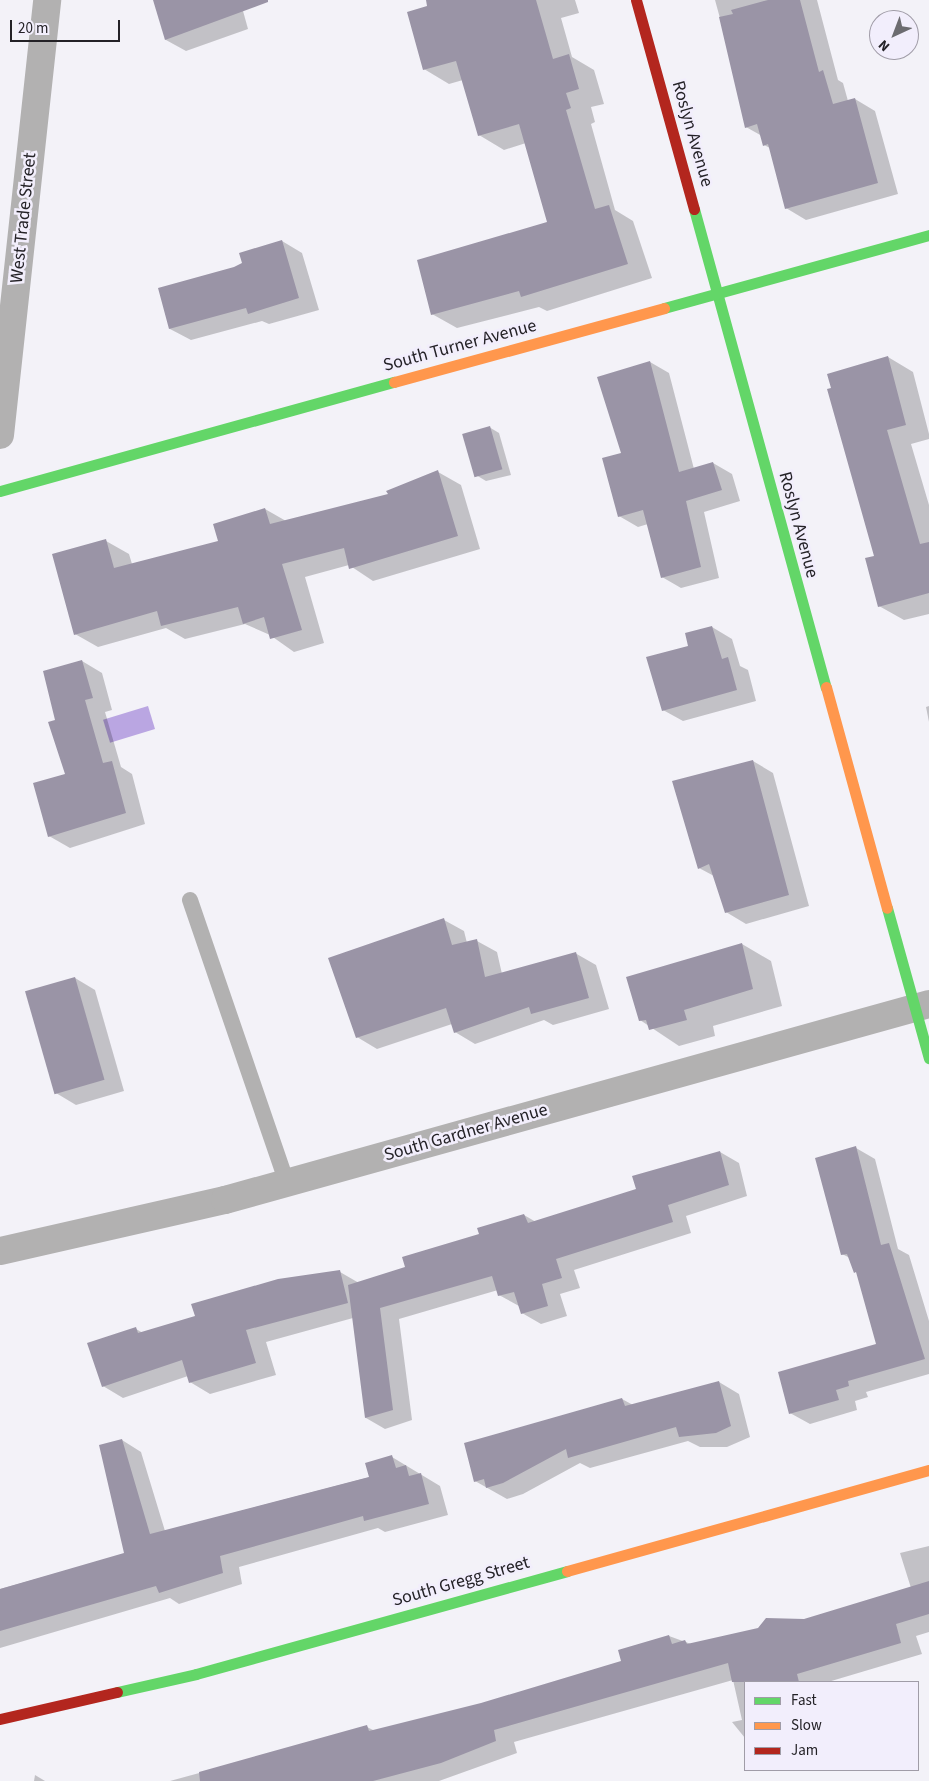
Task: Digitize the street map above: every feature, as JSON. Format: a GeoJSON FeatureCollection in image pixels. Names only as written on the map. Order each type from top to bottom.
{"type":"FeatureCollection","features":[{"type":"Feature","properties":{"kind":"street","name":"West Trade Street"},"geometry":{"type":"LineString","coordinates":[[0,436],[10,253],[47,0]]}},
{"type":"Feature","properties":{"kind":"street","name":"Roslyn Avenue"},"geometry":{"type":"LineString","coordinates":[[636,0],[718,294],[819,669],[922,1006],[929,1058]]}},
{"type":"Feature","properties":{"kind":"street","name":"South Turner Avenue"},"geometry":{"type":"LineString","coordinates":[[0,490],[929,235]]}},
{"type":"Feature","properties":{"kind":"street","name":"South Gardner Avenue"},"geometry":{"type":"LineString","coordinates":[[0,1251],[221,1201],[922,1006]]}},
{"type":"Feature","properties":{"kind":"street","name":"South Gregg Street"},"geometry":{"type":"LineString","coordinates":[[0,1720],[196,1674],[929,1470]]}},
{"type":"Feature","properties":{"kind":"lane"},"geometry":{"type":"LineString","coordinates":[[190,900],[287,1183]]}},
{"type":"Feature","properties":{"kind":"shaded area"},"geometry":{"type":"Polygon","coordinates":[[[148,706],[155,729],[110,743],[103,720],[148,706]]]}},
{"type":"Feature","properties":{"kind":"building"},"geometry":{"type":"Polygon","coordinates":[[[153,0],[268,0],[268,2],[165,40],[153,0]]]}},
{"type":"Feature","properties":{"kind":"building"},"geometry":{"type":"Polygon","coordinates":[[[426,0],[536,0],[553,59],[569,54],[579,89],[566,93],[571,108],[566,110],[595,209],[609,205],[628,264],[521,297],[519,291],[431,315],[417,260],[547,222],[519,124],[478,136],[456,61],[423,70],[407,12],[427,6],[426,0]]]}},
{"type":"Feature","properties":{"kind":"building"},"geometry":{"type":"Polygon","coordinates":[[[768,0],[800,0],[819,72],[823,70],[833,104],[855,98],[878,183],[785,209],[768,144],[763,146],[757,124],[745,128],[719,17],[733,14],[731,10],[768,0]]]}},
{"type":"Feature","properties":{"kind":"building"},"geometry":{"type":"Polygon","coordinates":[[[282,240],[299,298],[248,314],[246,308],[169,329],[158,288],[234,267],[242,263],[239,253],[282,240]]]}},
{"type":"Feature","properties":{"kind":"building"},"geometry":{"type":"Polygon","coordinates":[[[888,356],[906,425],[887,430],[920,544],[929,542],[929,593],[878,607],[865,558],[874,556],[827,389],[831,388],[827,374],[888,356]]]}},
{"type":"Feature","properties":{"kind":"building"},"geometry":{"type":"Polygon","coordinates":[[[650,361],[679,472],[713,462],[722,490],[686,501],[701,567],[661,578],[643,510],[618,517],[602,458],[621,453],[597,377],[650,361]]]}},
{"type":"Feature","properties":{"kind":"building"},"geometry":{"type":"Polygon","coordinates":[[[490,426],[502,469],[475,477],[462,434],[490,426]]]}},
{"type":"Feature","properties":{"kind":"building"},"geometry":{"type":"Polygon","coordinates":[[[438,470],[458,536],[349,569],[344,548],[282,564],[302,630],[270,639],[264,617],[243,624],[238,607],[161,626],[157,611],[74,635],[52,554],[106,539],[114,568],[218,541],[213,524],[265,508],[270,524],[388,494],[386,491],[438,470]]]}},
{"type":"Feature","properties":{"kind":"building"},"geometry":{"type":"Polygon","coordinates":[[[712,626],[722,659],[728,657],[737,690],[662,711],[646,657],[688,646],[685,633],[712,626]]]}},
{"type":"Feature","properties":{"kind":"building"},"geometry":{"type":"Polygon","coordinates":[[[82,660],[93,698],[85,700],[103,763],[112,761],[126,813],[48,837],[33,783],[65,774],[48,722],[55,720],[43,671],[82,660]]]}},
{"type":"Feature","properties":{"kind":"building"},"geometry":{"type":"Polygon","coordinates":[[[753,760],[789,895],[725,913],[709,864],[698,869],[672,781],[753,760]]]}},
{"type":"Feature","properties":{"kind":"building"},"geometry":{"type":"Polygon","coordinates":[[[444,918],[452,945],[477,939],[485,977],[576,952],[589,998],[531,1014],[529,1007],[454,1033],[446,1008],[356,1038],[328,958],[444,918]]]}},
{"type":"Feature","properties":{"kind":"building"},"geometry":{"type":"Polygon","coordinates":[[[742,943],[753,989],[684,1010],[687,1020],[649,1030],[646,1020],[639,1021],[626,977],[742,943]]]}},
{"type":"Feature","properties":{"kind":"building"},"geometry":{"type":"Polygon","coordinates":[[[75,977],[104,1080],[55,1094],[25,991],[75,977]]]}},
{"type":"Feature","properties":{"kind":"building"},"geometry":{"type":"Polygon","coordinates":[[[856,1146],[881,1245],[889,1243],[925,1359],[848,1381],[849,1386],[836,1390],[839,1400],[789,1414],[778,1372],[876,1344],[856,1272],[854,1273],[847,1254],[841,1255],[815,1158],[856,1146]]]}},
{"type":"Feature","properties":{"kind":"building"},"geometry":{"type":"Polygon","coordinates":[[[720,1151],[729,1185],[668,1205],[673,1222],[556,1259],[562,1278],[542,1284],[548,1306],[521,1314],[514,1292],[498,1296],[492,1276],[380,1308],[393,1410],[365,1418],[348,1285],[405,1267],[402,1257],[479,1234],[477,1228],[524,1214],[528,1223],[636,1189],[632,1176],[720,1151]]]}},
{"type":"Feature","properties":{"kind":"building"},"geometry":{"type":"Polygon","coordinates":[[[340,1270],[348,1303],[246,1330],[256,1363],[189,1383],[182,1360],[102,1387],[87,1343],[136,1327],[138,1333],[195,1316],[191,1304],[278,1279],[340,1270]]]}},
{"type":"Feature","properties":{"kind":"building"},"geometry":{"type":"Polygon","coordinates":[[[719,1381],[731,1426],[716,1433],[679,1437],[676,1427],[568,1458],[566,1449],[503,1483],[486,1488],[484,1479],[474,1482],[464,1443],[622,1398],[625,1406],[719,1381]]]}},
{"type":"Feature","properties":{"kind":"building"},"geometry":{"type":"Polygon","coordinates":[[[122,1439],[150,1534],[369,1477],[365,1463],[392,1455],[396,1468],[406,1465],[409,1476],[421,1473],[429,1504],[364,1521],[363,1516],[220,1556],[223,1573],[159,1593],[156,1586],[0,1631],[0,1589],[124,1553],[99,1445],[122,1439]]]}},
{"type":"Feature","properties":{"kind":"building"},"geometry":{"type":"Polygon","coordinates":[[[929,1581],[929,1614],[896,1624],[901,1643],[797,1674],[799,1681],[732,1682],[728,1663],[494,1730],[496,1741],[441,1763],[373,1781],[200,1781],[199,1772],[367,1725],[369,1731],[481,1703],[621,1661],[618,1650],[669,1635],[672,1644],[685,1640],[687,1644],[758,1628],[766,1618],[804,1619],[929,1581]]]}},
{"type":"Feature","properties":{"kind":"traffic: fast"},"geometry":{"type":"LineString","coordinates":[[694,209],[826,687]]}},
{"type":"Feature","properties":{"kind":"traffic: fast"},"geometry":{"type":"LineString","coordinates":[[664,308],[929,235]]}},
{"type":"Feature","properties":{"kind":"traffic: fast"},"geometry":{"type":"LineString","coordinates":[[0,491],[394,382]]}},
{"type":"Feature","properties":{"kind":"traffic: fast"},"geometry":{"type":"LineString","coordinates":[[887,908],[929,1058]]}},
{"type":"Feature","properties":{"kind":"traffic: fast"},"geometry":{"type":"LineString","coordinates":[[117,1692],[196,1674],[567,1571]]}},
{"type":"Feature","properties":{"kind":"traffic: slow"},"geometry":{"type":"LineString","coordinates":[[394,382],[664,308]]}},
{"type":"Feature","properties":{"kind":"traffic: slow"},"geometry":{"type":"LineString","coordinates":[[826,687],[887,908]]}},
{"type":"Feature","properties":{"kind":"traffic: slow"},"geometry":{"type":"LineString","coordinates":[[567,1571],[929,1470]]}},
{"type":"Feature","properties":{"kind":"traffic: jam"},"geometry":{"type":"LineString","coordinates":[[636,0],[694,209]]}},
{"type":"Feature","properties":{"kind":"traffic: jam"},"geometry":{"type":"LineString","coordinates":[[0,1719],[117,1692]]}}]}
